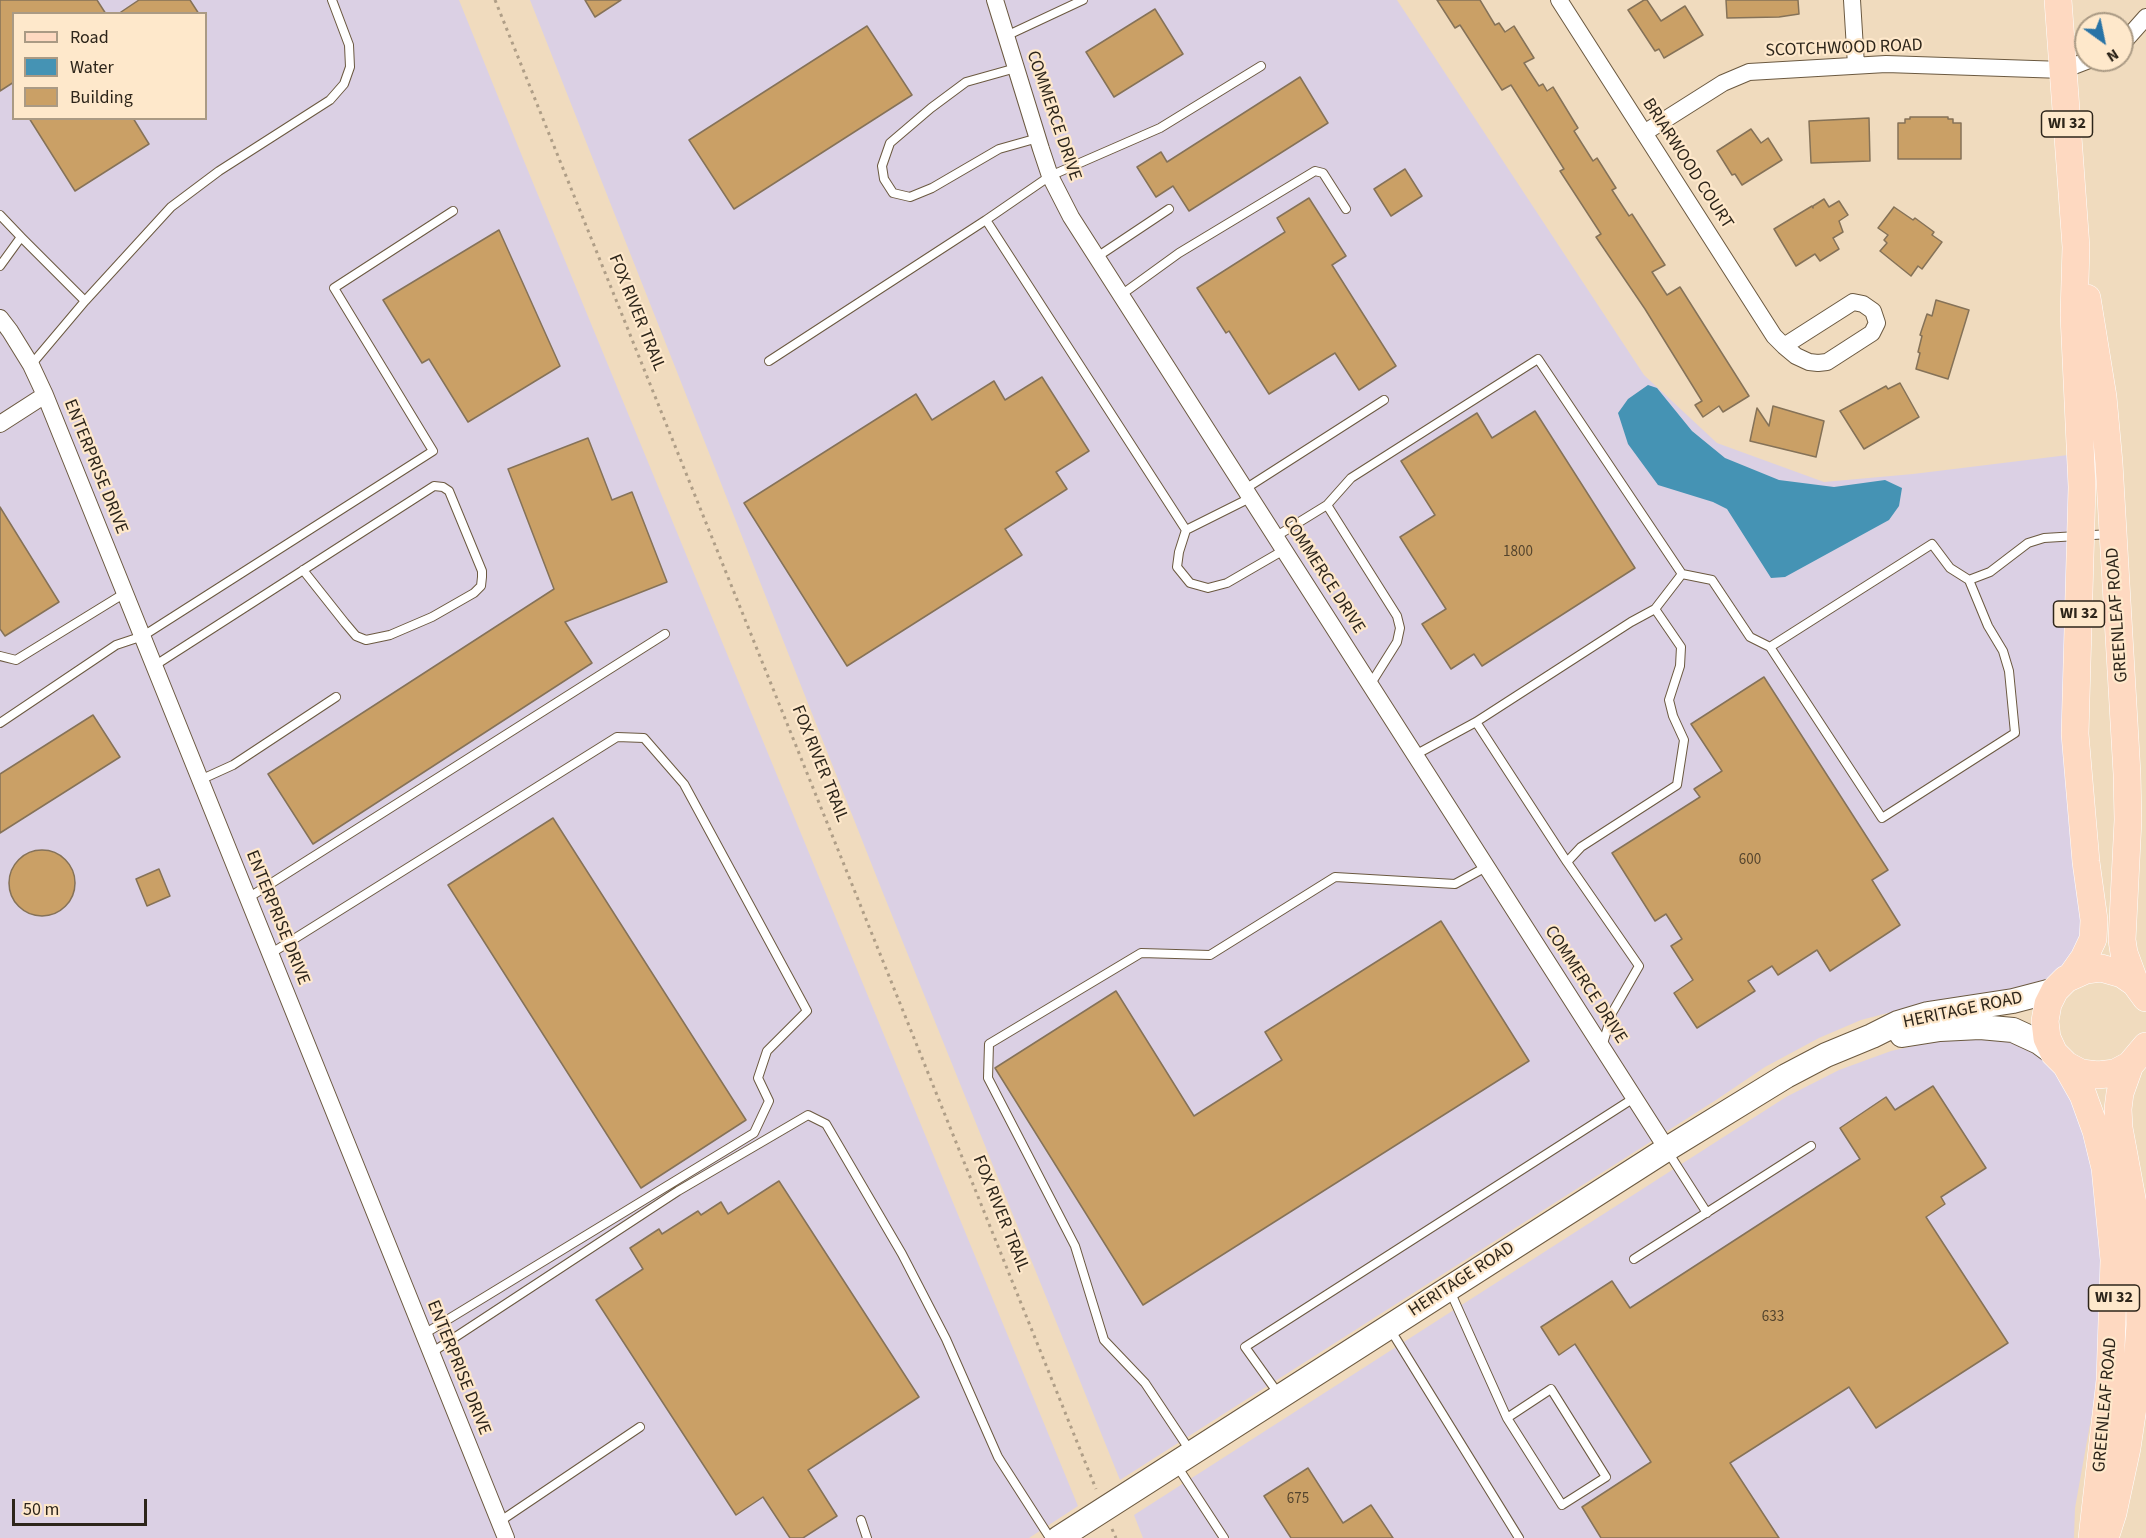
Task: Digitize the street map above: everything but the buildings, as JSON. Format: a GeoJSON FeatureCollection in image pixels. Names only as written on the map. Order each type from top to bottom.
{"type":"FeatureCollection","features":[{"type":"Feature","properties":{"kind":"main road","name":"GREENLEAF ROAD"},"geometry":{"type":"LineString","coordinates":[[2058,0],[2076,247],[2074,315],[2080,420],[2082,535],[2075,734],[2085,852],[2094,920],[2092,939],[2084,958],[2063,983]]}},
{"type":"Feature","properties":{"kind":"main road","name":"GREENLEAF ROAD"},"geometry":{"type":"LineString","coordinates":[[2076,247],[2092,323],[2103,397],[2113,534],[2127,774],[2128,820],[2122,940],[2124,953],[2143,993]]}},
{"type":"Feature","properties":{"kind":"main road"},"geometry":{"type":"LineString","coordinates":[[2063,983],[2086,970],[2101,968],[2115,971],[2143,993]]}},
{"type":"Feature","properties":{"kind":"main road","name":"HERITAGE ROAD"},"geometry":{"type":"LineString","coordinates":[[1059,1538],[1666,1149],[1786,1076],[1826,1055],[1898,1023],[1928,1014],[2013,1001],[2063,983]]}},
{"type":"Feature","properties":{"kind":"main road","name":"WI 32"},"geometry":{"type":"LineString","coordinates":[[2060,1059],[2047,1038],[2045,1021],[2048,1004],[2063,983]]}},
{"type":"Feature","properties":{"kind":"main road","name":"HERITAGE ROAD"},"geometry":{"type":"LineString","coordinates":[[1872,1036],[1895,1036],[1940,1029],[1980,1027],[2013,1030],[2039,1042],[2060,1059]]}},
{"type":"Feature","properties":{"kind":"main road","name":"GREENLEAF ROAD"},"geometry":{"type":"LineString","coordinates":[[2105,1538],[2113,1513],[2127,1448],[2135,1394],[2140,1325],[2139,1271],[2133,1204],[2119,1128],[2118,1108],[2120,1093],[2141,1053]]}},
{"type":"Feature","properties":{"kind":"main road"},"geometry":{"type":"LineString","coordinates":[[2060,1059],[2081,1073],[2098,1075],[2115,1073],[2141,1053]]}},
{"type":"Feature","properties":{"kind":"main road","name":"GREENLEAF ROAD"},"geometry":{"type":"LineString","coordinates":[[2060,1059],[2083,1095],[2096,1131],[2106,1179],[2114,1260],[2110,1380],[2092,1538]]}},
{"type":"Feature","properties":{"kind":"street","name":"COMMERCE DRIVE"},"geometry":{"type":"LineString","coordinates":[[995,0],[1050,176],[1063,202],[1666,1149]]}},
{"type":"Feature","properties":{"kind":"street","name":"BRIARWOOD COURT"},"geometry":{"type":"LineString","coordinates":[[1559,0],[1774,336],[1784,346],[1796,356],[1809,362],[1827,362],[1872,333],[1877,322],[1873,311],[1863,304],[1853,302],[1784,346]]}},
{"type":"Feature","properties":{"kind":"street"},"geometry":{"type":"LineString","coordinates":[[1852,0],[1856,65]]}},
{"type":"Feature","properties":{"kind":"street"},"geometry":{"type":"LineString","coordinates":[[2134,30],[2146,17]]}},
{"type":"Feature","properties":{"kind":"street","name":"SCOTCHWOOD ROAD"},"geometry":{"type":"LineString","coordinates":[[1644,133],[1723,83],[1743,74],[1762,70],[1856,65],[2062,70]]}},
{"type":"Feature","properties":{"kind":"street"},"geometry":{"type":"LineString","coordinates":[[2062,70],[2074,66]]}},
{"type":"Feature","properties":{"kind":"street","name":"ENTERPRISE DRIVE"},"geometry":{"type":"LineString","coordinates":[[0,318],[31,365],[45,395],[502,1530]]}},
{"type":"Feature","properties":{"kind":"street"},"geometry":{"type":"LineString","coordinates":[[0,424],[45,395]]}},
{"type":"Feature","properties":{"kind":"lane"},"geometry":{"type":"LineString","coordinates":[[31,365],[85,301],[171,207],[219,171],[330,100],[344,84],[350,67],[349,45],[332,0]]}},
{"type":"Feature","properties":{"kind":"lane"},"geometry":{"type":"LineString","coordinates":[[1006,36],[1083,0]]}},
{"type":"Feature","properties":{"kind":"lane"},"geometry":{"type":"LineString","coordinates":[[769,361],[1050,176],[1160,128],[1261,66]]}},
{"type":"Feature","properties":{"kind":"lane"},"geometry":{"type":"LineString","coordinates":[[1016,68],[966,82],[931,108],[890,143],[882,166],[884,179],[893,193],[910,197],[932,188],[999,149],[1038,138]]}},
{"type":"Feature","properties":{"kind":"lane"},"geometry":{"type":"LineString","coordinates":[[1121,295],[1179,253],[1316,171],[1323,173],[1346,209]]}},
{"type":"Feature","properties":{"kind":"lane"},"geometry":{"type":"LineString","coordinates":[[1097,257],[1169,209]]}},
{"type":"Feature","properties":{"kind":"lane"},"geometry":{"type":"LineString","coordinates":[[0,723],[116,645],[143,636],[433,451],[334,288],[453,211]]}},
{"type":"Feature","properties":{"kind":"lane"},"geometry":{"type":"LineString","coordinates":[[0,215],[85,301]]}},
{"type":"Feature","properties":{"kind":"lane"},"geometry":{"type":"LineString","coordinates":[[986,220],[1186,530]]}},
{"type":"Feature","properties":{"kind":"lane"},"geometry":{"type":"LineString","coordinates":[[0,266],[21,237]]}},
{"type":"Feature","properties":{"kind":"lane"},"geometry":{"type":"LineString","coordinates":[[1384,400],[1248,494],[1186,530],[1177,567],[1190,583],[1208,588],[1227,583],[1280,544],[1326,505],[1352,478],[1538,359],[1682,574],[1712,580],[1750,637],[1770,647],[1882,818],[2014,733],[2009,671],[2003,651],[1988,626],[1969,580],[1950,568],[1932,544],[1770,647]]}},
{"type":"Feature","properties":{"kind":"lane"},"geometry":{"type":"LineString","coordinates":[[154,666],[303,570],[434,486],[443,487],[449,491],[483,577],[481,586],[474,593],[432,617],[390,635],[366,640],[356,636],[303,570]]}},
{"type":"Feature","properties":{"kind":"lane"},"geometry":{"type":"LineString","coordinates":[[1326,505],[1397,616],[1400,628],[1397,642],[1370,686]]}},
{"type":"Feature","properties":{"kind":"lane"},"geometry":{"type":"LineString","coordinates":[[1969,580],[1990,572],[2028,543],[2044,538],[2113,534]]}},
{"type":"Feature","properties":{"kind":"lane"},"geometry":{"type":"LineString","coordinates":[[1415,755],[1476,722],[1631,622],[1655,609],[1682,574]]}},
{"type":"Feature","properties":{"kind":"lane"},"geometry":{"type":"LineString","coordinates":[[0,656],[16,660],[126,593]]}},
{"type":"Feature","properties":{"kind":"lane"},"geometry":{"type":"LineString","coordinates":[[1567,862],[1581,847],[1677,785],[1684,740],[1673,716],[1669,700],[1680,666],[1681,646],[1655,609]]}},
{"type":"Feature","properties":{"kind":"lane"},"geometry":{"type":"LineString","coordinates":[[248,898],[665,634]]}},
{"type":"Feature","properties":{"kind":"lane"},"geometry":{"type":"LineString","coordinates":[[200,780],[233,765],[336,697]]}},
{"type":"Feature","properties":{"kind":"lane"},"geometry":{"type":"LineString","coordinates":[[1476,722],[1567,862],[1639,966],[1612,1013],[1602,1048]]}},
{"type":"Feature","properties":{"kind":"lane"},"geometry":{"type":"LineString","coordinates":[[270,954],[617,737],[644,738],[684,784],[807,1011],[767,1051],[758,1078],[769,1101],[754,1133],[424,1334]]}},
{"type":"Feature","properties":{"kind":"lane"},"geometry":{"type":"LineString","coordinates":[[1224,1538],[1145,1383],[1104,1340],[1075,1246],[988,1078],[989,1044],[1141,952],[1210,955],[1335,877],[1455,884],[1486,867]]}},
{"type":"Feature","properties":{"kind":"lane"},"geometry":{"type":"LineString","coordinates":[[1280,1397],[1245,1347],[1634,1098]]}},
{"type":"Feature","properties":{"kind":"lane"},"geometry":{"type":"LineString","coordinates":[[431,1353],[678,1191],[808,1116],[826,1124],[902,1254],[946,1339],[998,1457],[1050,1538]]}},
{"type":"Feature","properties":{"kind":"lane"},"geometry":{"type":"LineString","coordinates":[[1634,1259],[1810,1146]]}},
{"type":"Feature","properties":{"kind":"lane"},"geometry":{"type":"LineString","coordinates":[[1666,1149],[1707,1213]]}},
{"type":"Feature","properties":{"kind":"lane"},"geometry":{"type":"LineString","coordinates":[[1449,1288],[1507,1418],[1562,1505],[1606,1477],[1551,1389],[1507,1418]]}},
{"type":"Feature","properties":{"kind":"lane"},"geometry":{"type":"LineString","coordinates":[[1389,1327],[1519,1538]]}},
{"type":"Feature","properties":{"kind":"lane"},"geometry":{"type":"LineString","coordinates":[[502,1530],[640,1427]]}},
{"type":"Feature","properties":{"kind":"lane"},"geometry":{"type":"LineString","coordinates":[[861,1520],[867,1538]]}},
{"type":"Feature","properties":{"kind":"path","name":"FOX RIVER TRAIL"},"geometry":{"type":"LineString","coordinates":[[495,0],[1116,1538]]}},
{"type":"Feature","properties":{"kind":"shaded area"},"geometry":{"type":"Polygon","coordinates":[[[0,0],[459,0],[1078,1506],[1029,1538],[0,1538],[0,0]]]}},
{"type":"Feature","properties":{"kind":"shaded area"},"geometry":{"type":"Polygon","coordinates":[[[530,0],[1397,0],[1644,375],[1717,443],[1824,482],[1913,474],[2068,455],[2084,927],[2071,960],[2045,981],[2022,989],[1922,1004],[1861,1020],[1819,1038],[1765,1067],[1120,1480],[881,888],[530,0]]]}},
{"type":"Feature","properties":{"kind":"shaded area"},"geometry":{"type":"Polygon","coordinates":[[[1994,1036],[2030,1046],[2064,1079],[2093,1151],[2105,1273],[2097,1385],[2075,1508],[2074,1538],[1143,1538],[1134,1515],[1786,1097],[1839,1070],[1891,1051],[1936,1041],[1994,1036]]]}},
{"type":"Feature","properties":{"kind":"water"},"geometry":{"type":"Polygon","coordinates":[[[1648,385],[1657,388],[1692,431],[1725,458],[1779,480],[1834,487],[1885,480],[1902,488],[1899,506],[1889,520],[1785,577],[1771,578],[1727,509],[1713,502],[1658,485],[1628,444],[1618,413],[1628,399],[1648,385]]]}}]}
